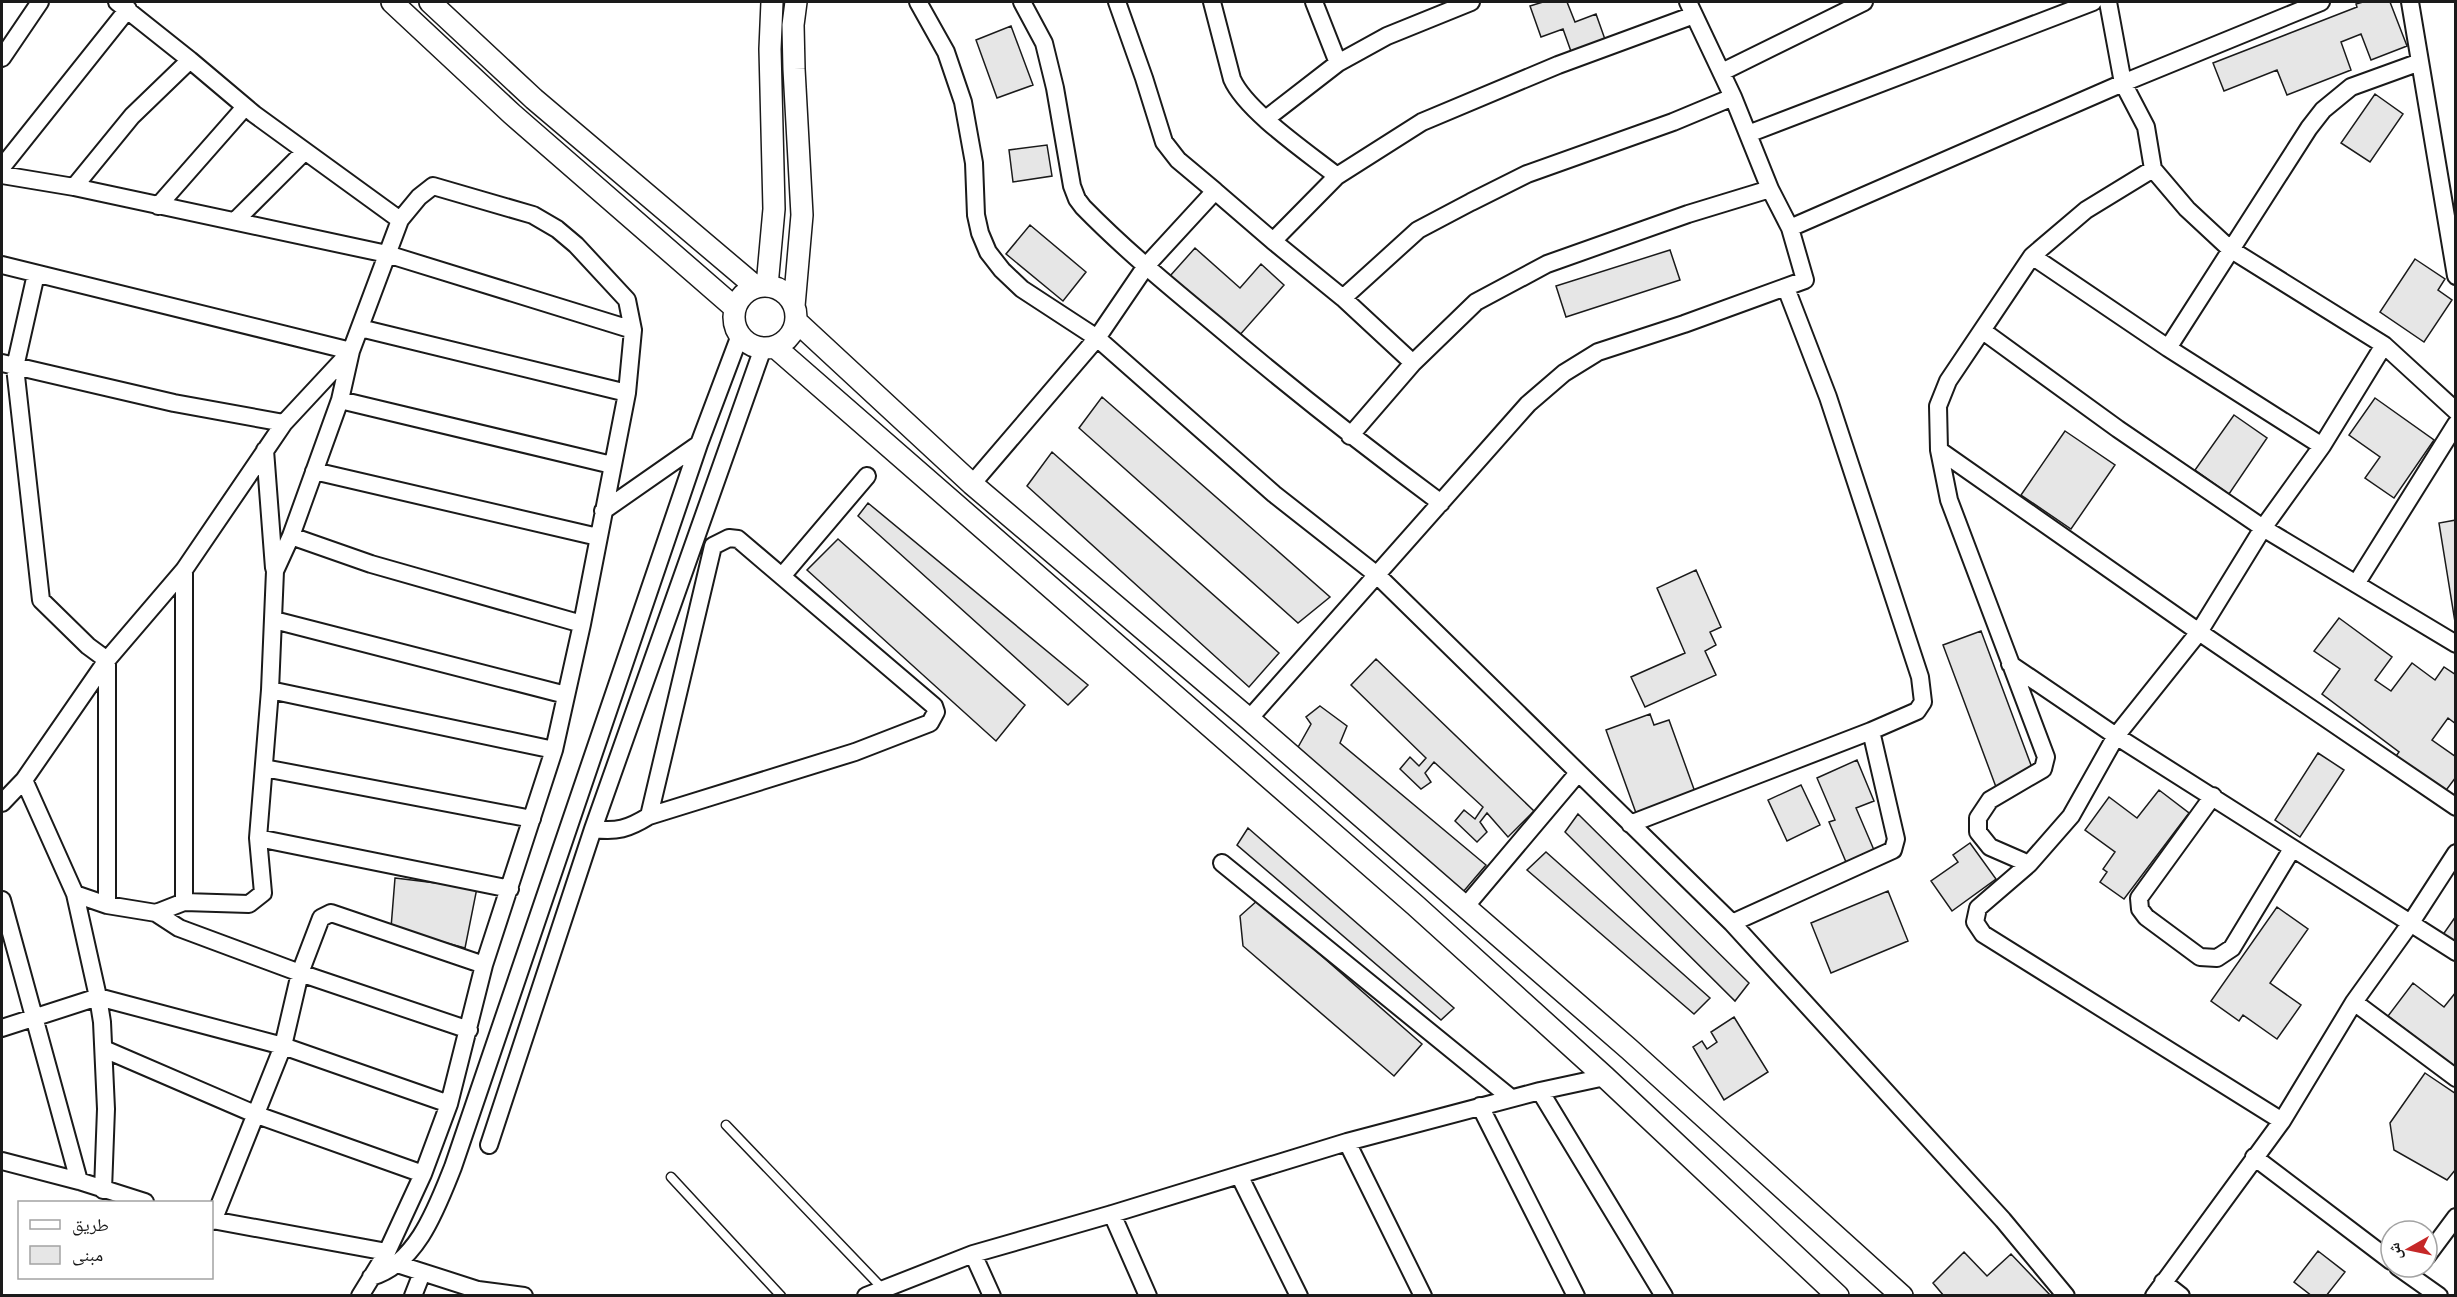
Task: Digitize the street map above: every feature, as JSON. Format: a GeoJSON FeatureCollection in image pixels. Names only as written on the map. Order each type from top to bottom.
{"type":"FeatureCollection","features":[{"type":"Feature","properties":{"kind":"street"},"geometry":{"type":"LineString","coordinates":[[2,58],[40,2]]}},
{"type":"Feature","properties":{"kind":"street"},"geometry":{"type":"LineString","coordinates":[[392,2],[512,114],[735,308]]}},
{"type":"Feature","properties":{"kind":"street"},"geometry":{"type":"LineString","coordinates":[[430,2],[534,99],[761,287],[780,290],[795,314],[972,484],[1249,719],[1629,1049],[1902,1296]]}},
{"type":"Feature","properties":{"kind":"street"},"geometry":{"type":"LineString","coordinates":[[761,287],[774,209],[770,49],[772,2]]}},
{"type":"Feature","properties":{"kind":"street"},"geometry":{"type":"LineString","coordinates":[[489,1144],[593,829],[769,347],[789,337],[795,314],[802,215],[794,69],[793,25],[796,2]]}},
{"type":"Feature","properties":{"kind":"street"},"geometry":{"type":"LineString","coordinates":[[918,2],[946,52],[963,102],[974,163],[976,215],[988,252],[1002,270],[1022,289],[1097,338],[1274,494],[1377,575],[1732,923],[1988,1204],[2066,1296]]}},
{"type":"Feature","properties":{"kind":"street"},"geometry":{"type":"LineString","coordinates":[[1023,2],[1044,43],[1055,88],[1072,186],[1077,199],[1146,267],[1350,436],[1441,503]]}},
{"type":"Feature","properties":{"kind":"street"},"geometry":{"type":"LineString","coordinates":[[1117,2],[1164,142],[1178,160],[1343,298],[1413,363]]}},
{"type":"Feature","properties":{"kind":"street"},"geometry":{"type":"LineString","coordinates":[[1212,2],[1232,79],[1237,90],[1244,99],[1337,177]]}},
{"type":"Feature","properties":{"kind":"street"},"geometry":{"type":"LineString","coordinates":[[1314,2],[1338,63]]}},
{"type":"Feature","properties":{"kind":"street"},"geometry":{"type":"LineString","coordinates":[[1267,118],[1338,63],[1388,36],[1471,2]]}},
{"type":"Feature","properties":{"kind":"street"},"geometry":{"type":"LineString","coordinates":[[1722,72],[1864,2]]}},
{"type":"Feature","properties":{"kind":"street"},"geometry":{"type":"LineString","coordinates":[[1748,134],[2093,2]]}},
{"type":"Feature","properties":{"kind":"street"},"geometry":{"type":"LineString","coordinates":[[2108,2],[2123,83],[2146,127],[2153,169],[2187,209],[2230,249],[2384,345],[2456,411]]}},
{"type":"Feature","properties":{"kind":"street"},"geometry":{"type":"LineString","coordinates":[[1790,228],[2123,83],[2321,2]]}},
{"type":"Feature","properties":{"kind":"street"},"geometry":{"type":"LineString","coordinates":[[2410,2],[2421,63],[2448,179],[2455,273]]}},
{"type":"Feature","properties":{"kind":"street"},"geometry":{"type":"LineString","coordinates":[[2,167],[122,5],[245,107],[400,220]]}},
{"type":"Feature","properties":{"kind":"street"},"geometry":{"type":"LineString","coordinates":[[1249,719],[1528,404],[1573,368],[1598,352],[1806,280],[1790,228],[1770,189],[1733,97],[1691,8],[1422,122],[1337,177],[1273,241]]}},
{"type":"Feature","properties":{"kind":"street"},"geometry":{"type":"LineString","coordinates":[[74,187],[132,116],[190,60]]}},
{"type":"Feature","properties":{"kind":"street"},"geometry":{"type":"LineString","coordinates":[[2168,348],[2308,128],[2323,110],[2351,87],[2421,63]]}},
{"type":"Feature","properties":{"kind":"street"},"geometry":{"type":"LineString","coordinates":[[1343,298],[1419,230],[1471,202],[1527,174],[1673,122],[1733,97]]}},
{"type":"Feature","properties":{"kind":"street"},"geometry":{"type":"LineString","coordinates":[[158,206],[245,107]]}},
{"type":"Feature","properties":{"kind":"street"},"geometry":{"type":"LineString","coordinates":[[236,220],[305,151]]}},
{"type":"Feature","properties":{"kind":"street"},"geometry":{"type":"LineString","coordinates":[[2029,864],[1989,847],[1978,832],[1978,818],[1990,800],[2043,769],[2046,757],[1949,500],[1940,450],[1938,406],[1948,381],[2032,256],[2086,210],[2153,169]]}},
{"type":"Feature","properties":{"kind":"street"},"geometry":{"type":"LineString","coordinates":[[2,175],[74,187],[158,206],[236,220],[387,254],[633,330]]}},
{"type":"Feature","properties":{"kind":"street"},"geometry":{"type":"LineString","coordinates":[[275,571],[291,536],[340,400],[351,351],[400,220],[419,197],[433,186],[533,214],[557,229],[576,245],[627,300],[633,330],[627,393],[582,624],[554,750],[484,965],[449,1104],[392,1258]]}},
{"type":"Feature","properties":{"kind":"street"},"geometry":{"type":"LineString","coordinates":[[1350,436],[1413,363],[1476,302],[1547,264],[1688,214],[1770,189]]}},
{"type":"Feature","properties":{"kind":"street"},"geometry":{"type":"LineString","coordinates":[[972,484],[1097,338],[1146,267],[1215,191]]}},
{"type":"Feature","properties":{"kind":"street"},"geometry":{"type":"LineString","coordinates":[[2032,256],[2168,348],[2322,447]]}},
{"type":"Feature","properties":{"kind":"street"},"geometry":{"type":"LineString","coordinates":[[2,265],[351,351]]}},
{"type":"Feature","properties":{"kind":"street"},"geometry":{"type":"LineString","coordinates":[[36,274],[8,365],[41,600],[88,646],[107,660]]}},
{"type":"Feature","properties":{"kind":"street"},"geometry":{"type":"LineString","coordinates":[[761,287],[743,295],[735,308],[735,322],[740,335],[750,344],[769,347],[1415,905],[1605,1077],[1838,1296]]}},
{"type":"Feature","properties":{"kind":"street"},"geometry":{"type":"LineString","coordinates":[[1630,824],[1871,731],[1917,711],[1923,702],[1920,677],[1827,397],[1786,288]]}},
{"type":"Feature","properties":{"kind":"street"},"geometry":{"type":"LineString","coordinates":[[360,328],[627,393]]}},
{"type":"Feature","properties":{"kind":"street"},"geometry":{"type":"LineString","coordinates":[[1983,331],[2118,429],[2263,528],[2456,644]]}},
{"type":"Feature","properties":{"kind":"street"},"geometry":{"type":"LineString","coordinates":[[360,1296],[371,1277],[426,1226],[453,1167],[699,444],[740,335]]}},
{"type":"Feature","properties":{"kind":"street"},"geometry":{"type":"LineString","coordinates":[[2282,1121],[1983,934],[1975,922],[1978,908],[2029,864],[2071,816],[2116,736],[2199,632],[2263,528],[2322,447],[2384,345]]}},
{"type":"Feature","properties":{"kind":"street"},"geometry":{"type":"LineString","coordinates":[[2,803],[24,780],[107,660],[184,570],[284,423],[351,351]]}},
{"type":"Feature","properties":{"kind":"street"},"geometry":{"type":"LineString","coordinates":[[8,365],[174,403],[284,423]]}},
{"type":"Feature","properties":{"kind":"street"},"geometry":{"type":"LineString","coordinates":[[340,400],[612,465]]}},
{"type":"Feature","properties":{"kind":"street"},"geometry":{"type":"LineString","coordinates":[[2356,585],[2456,424]]}},
{"type":"Feature","properties":{"kind":"street"},"geometry":{"type":"LineString","coordinates":[[603,511],[699,444]]}},
{"type":"Feature","properties":{"kind":"street"},"geometry":{"type":"LineString","coordinates":[[156,913],[184,902],[249,904],[263,893],[258,838],[270,690],[275,571],[265,450]]}},
{"type":"Feature","properties":{"kind":"street"},"geometry":{"type":"LineString","coordinates":[[1940,450],[2199,632],[2456,807]]}},
{"type":"Feature","properties":{"kind":"street"},"geometry":{"type":"LineString","coordinates":[[314,471],[598,537]]}},
{"type":"Feature","properties":{"kind":"street"},"geometry":{"type":"LineString","coordinates":[[783,575],[867,476]]}},
{"type":"Feature","properties":{"kind":"street"},"geometry":{"type":"LineString","coordinates":[[291,536],[371,564],[582,624]]}},
{"type":"Feature","properties":{"kind":"street"},"geometry":{"type":"LineString","coordinates":[[593,829],[612,831],[632,827],[649,816],[855,752],[930,723],[936,712],[934,706],[783,575],[738,539],[729,538],[713,546],[649,816]]}},
{"type":"Feature","properties":{"kind":"street"},"geometry":{"type":"LineString","coordinates":[[184,570],[184,902]]}},
{"type":"Feature","properties":{"kind":"street"},"geometry":{"type":"LineString","coordinates":[[274,620],[566,694]]}},
{"type":"Feature","properties":{"kind":"street"},"geometry":{"type":"LineString","coordinates":[[107,660],[107,905]]}},
{"type":"Feature","properties":{"kind":"street"},"geometry":{"type":"LineString","coordinates":[[2010,664],[2116,736],[2456,952]]}},
{"type":"Feature","properties":{"kind":"street"},"geometry":{"type":"LineString","coordinates":[[270,690],[554,750]]}},
{"type":"Feature","properties":{"kind":"street"},"geometry":{"type":"LineString","coordinates":[[1732,923],[1893,850],[1896,839],[1871,731]]}},
{"type":"Feature","properties":{"kind":"street"},"geometry":{"type":"LineString","coordinates":[[264,768],[532,819]]}},
{"type":"Feature","properties":{"kind":"street"},"geometry":{"type":"LineString","coordinates":[[1465,907],[1578,773]]}},
{"type":"Feature","properties":{"kind":"street"},"geometry":{"type":"LineString","coordinates":[[24,780],[75,894],[98,997],[104,1049],[106,1109],[103,1190]]}},
{"type":"Feature","properties":{"kind":"street"},"geometry":{"type":"LineString","coordinates":[[2213,796],[2139,898],[2140,909],[2146,917],[2200,957],[2217,958],[2232,948],[2292,849]]}},
{"type":"Feature","properties":{"kind":"street"},"geometry":{"type":"LineString","coordinates":[[258,838],[510,890]]}},
{"type":"Feature","properties":{"kind":"street"},"geometry":{"type":"LineString","coordinates":[[2181,1296],[2155,1291],[2282,1121],[2354,1002],[2410,924],[2456,853]]}},
{"type":"Feature","properties":{"kind":"street"},"geometry":{"type":"LineString","coordinates":[[1222,863],[1511,1098]]}},
{"type":"Feature","properties":{"kind":"street"},"geometry":{"type":"LineString","coordinates":[[75,894],[107,905],[156,913],[179,928],[300,974],[469,1030]]}},
{"type":"Feature","properties":{"kind":"street"},"geometry":{"type":"LineString","coordinates":[[2,900],[79,1181]]}},
{"type":"Feature","properties":{"kind":"street"},"geometry":{"type":"LineString","coordinates":[[213,1219],[257,1115],[283,1046],[300,974],[321,918],[331,913],[484,965]]}},
{"type":"Feature","properties":{"kind":"street"},"geometry":{"type":"LineString","coordinates":[[2,1028],[98,997],[283,1046],[449,1104]]}},
{"type":"Feature","properties":{"kind":"street"},"geometry":{"type":"LineString","coordinates":[[2354,1002],[2456,1077]]}},
{"type":"Feature","properties":{"kind":"street"},"geometry":{"type":"LineString","coordinates":[[104,1049],[257,1115],[423,1173]]}},
{"type":"Feature","properties":{"kind":"street"},"geometry":{"type":"LineString","coordinates":[[866,1296],[973,1254],[1347,1142],[1511,1098],[1605,1077]]}},
{"type":"Feature","properties":{"kind":"street"},"geometry":{"type":"LineString","coordinates":[[1540,1091],[1664,1296]]}},
{"type":"Feature","properties":{"kind":"street"},"geometry":{"type":"LineString","coordinates":[[1480,1107],[1576,1296]]}},
{"type":"Feature","properties":{"kind":"street"},"geometry":{"type":"LineString","coordinates":[[1347,1142],[1423,1296]]}},
{"type":"Feature","properties":{"kind":"street"},"geometry":{"type":"LineString","coordinates":[[2254,1157],[2379,1253]]}},
{"type":"Feature","properties":{"kind":"street"},"geometry":{"type":"LineString","coordinates":[[2,1159],[139,1201]]}},
{"type":"Feature","properties":{"kind":"street"},"geometry":{"type":"LineString","coordinates":[[1239,1175],[1299,1296]]}},
{"type":"Feature","properties":{"kind":"street"},"geometry":{"type":"LineString","coordinates":[[1112,1214],[1148,1296]]}},
{"type":"Feature","properties":{"kind":"street"},"geometry":{"type":"LineString","coordinates":[[2439,1240],[2456,1217]]}},
{"type":"Feature","properties":{"kind":"street"},"geometry":{"type":"LineString","coordinates":[[213,1221],[392,1258],[422,1273],[477,1293],[524,1296]]}},
{"type":"Feature","properties":{"kind":"street"},"geometry":{"type":"LineString","coordinates":[[973,1254],[992,1296]]}},
{"type":"Feature","properties":{"kind":"street"},"geometry":{"type":"LineString","coordinates":[[413,1296],[422,1273]]}},
{"type":"Feature","properties":{"kind":"street"},"geometry":{"type":"LineString","coordinates":[[2420,1279],[2439,1296]]}},
{"type":"Feature","properties":{"kind":"lane"},"geometry":{"type":"LineString","coordinates":[[726,1125],[882,1288]]}},
{"type":"Feature","properties":{"kind":"lane"},"geometry":{"type":"LineString","coordinates":[[671,1177],[781,1296]]}},
{"type":"Feature","properties":{"kind":"building"},"geometry":{"type":"Polygon","coordinates":[[[1543,2],[1567,2],[1575,22],[1596,14],[1607,45],[1573,57],[1563,29],[1541,37],[1530,6],[1543,2]]]}},
{"type":"Feature","properties":{"kind":"building"},"geometry":{"type":"Polygon","coordinates":[[[2390,2],[2407,46],[2371,60],[2361,34],[2341,42],[2351,70],[2287,95],[2277,70],[2224,91],[2213,63],[2357,7],[2356,4],[2390,2]]]}},
{"type":"Feature","properties":{"kind":"building"},"geometry":{"type":"Polygon","coordinates":[[[1011,26],[1033,85],[997,98],[976,40],[1011,26]]]}},
{"type":"Feature","properties":{"kind":"building"},"geometry":{"type":"Polygon","coordinates":[[[2375,94],[2403,114],[2370,162],[2341,143],[2375,94]]]}},
{"type":"Feature","properties":{"kind":"building"},"geometry":{"type":"Polygon","coordinates":[[[1047,145],[1052,176],[1013,182],[1009,150],[1047,145]]]}},
{"type":"Feature","properties":{"kind":"building"},"geometry":{"type":"Polygon","coordinates":[[[1030,225],[1086,272],[1063,301],[1006,254],[1030,225]]]}},
{"type":"Feature","properties":{"kind":"building"},"geometry":{"type":"Polygon","coordinates":[[[1195,248],[1240,288],[1261,264],[1284,285],[1238,337],[1170,276],[1195,248]]]}},
{"type":"Feature","properties":{"kind":"building"},"geometry":{"type":"Polygon","coordinates":[[[1670,250],[1680,280],[1566,317],[1556,286],[1670,250]]]}},
{"type":"Feature","properties":{"kind":"building"},"geometry":{"type":"Polygon","coordinates":[[[2415,259],[2445,279],[2438,290],[2452,300],[2424,342],[2380,312],[2415,259]]]}},
{"type":"Feature","properties":{"kind":"building"},"geometry":{"type":"Polygon","coordinates":[[[1102,397],[1330,597],[1298,623],[1079,428],[1102,397]]]}},
{"type":"Feature","properties":{"kind":"building"},"geometry":{"type":"Polygon","coordinates":[[[2375,398],[2434,440],[2394,498],[2365,478],[2380,457],[2349,435],[2375,398]]]}},
{"type":"Feature","properties":{"kind":"building"},"geometry":{"type":"Polygon","coordinates":[[[2234,415],[2267,438],[2229,494],[2195,470],[2234,415]]]}},
{"type":"Feature","properties":{"kind":"building"},"geometry":{"type":"Polygon","coordinates":[[[2065,431],[2115,465],[2071,529],[2021,495],[2065,431]]]}},
{"type":"Feature","properties":{"kind":"building"},"geometry":{"type":"Polygon","coordinates":[[[1052,452],[1279,653],[1249,687],[1027,486],[1052,452]]]}},
{"type":"Feature","properties":{"kind":"building"},"geometry":{"type":"Polygon","coordinates":[[[868,503],[1088,685],[1068,705],[858,516],[868,503]]]}},
{"type":"Feature","properties":{"kind":"building"},"geometry":{"type":"Polygon","coordinates":[[[2456,520],[2456,622],[2455,622],[2439,523],[2456,520]]]}},
{"type":"Feature","properties":{"kind":"building"},"geometry":{"type":"Polygon","coordinates":[[[838,539],[1025,705],[996,741],[807,570],[838,539]]]}},
{"type":"Feature","properties":{"kind":"building"},"geometry":{"type":"Polygon","coordinates":[[[1696,570],[1721,627],[1710,632],[1716,645],[1705,651],[1716,675],[1645,707],[1631,677],[1685,653],[1657,588],[1696,570]]]}},
{"type":"Feature","properties":{"kind":"building"},"geometry":{"type":"Polygon","coordinates":[[[2339,618],[2392,657],[2375,680],[2391,691],[2412,663],[2435,680],[2444,667],[2456,675],[2456,724],[2448,718],[2432,740],[2456,757],[2456,777],[2444,793],[2396,756],[2399,752],[2322,694],[2340,669],[2314,651],[2339,618]]]}},
{"type":"Feature","properties":{"kind":"building"},"geometry":{"type":"Polygon","coordinates":[[[1981,631],[2034,773],[1996,787],[1943,645],[1981,631]]]}},
{"type":"Feature","properties":{"kind":"building"},"geometry":{"type":"Polygon","coordinates":[[[1376,659],[1534,811],[1508,837],[1487,813],[1480,822],[1487,832],[1477,842],[1455,821],[1464,810],[1475,819],[1483,807],[1434,762],[1425,773],[1431,782],[1421,789],[1400,769],[1410,757],[1419,766],[1426,758],[1351,685],[1376,659]]]}},
{"type":"Feature","properties":{"kind":"building"},"geometry":{"type":"Polygon","coordinates":[[[1320,706],[1347,726],[1340,743],[1486,865],[1463,892],[1297,749],[1311,724],[1306,717],[1320,706]]]}},
{"type":"Feature","properties":{"kind":"building"},"geometry":{"type":"Polygon","coordinates":[[[1650,714],[1654,725],[1669,720],[1695,792],[1636,813],[1606,730],[1650,714]]]}},
{"type":"Feature","properties":{"kind":"building"},"geometry":{"type":"Polygon","coordinates":[[[2318,753],[2344,770],[2300,837],[2275,820],[2318,753]]]}},
{"type":"Feature","properties":{"kind":"building"},"geometry":{"type":"Polygon","coordinates":[[[1857,760],[1874,801],[1856,808],[1874,850],[1846,862],[1829,822],[1835,820],[1817,778],[1857,760]]]}},
{"type":"Feature","properties":{"kind":"building"},"geometry":{"type":"Polygon","coordinates":[[[1801,785],[1820,825],[1787,841],[1768,800],[1801,785]]]}},
{"type":"Feature","properties":{"kind":"building"},"geometry":{"type":"Polygon","coordinates":[[[2159,790],[2189,813],[2124,899],[2100,882],[2107,872],[2103,869],[2115,852],[2085,830],[2109,797],[2137,818],[2159,790]]]}},
{"type":"Feature","properties":{"kind":"building"},"geometry":{"type":"Polygon","coordinates":[[[1578,814],[1749,983],[1735,1001],[1565,832],[1578,814]]]}},
{"type":"Feature","properties":{"kind":"building"},"geometry":{"type":"Polygon","coordinates":[[[1248,828],[1454,1008],[1441,1020],[1237,845],[1248,828]]]}},
{"type":"Feature","properties":{"kind":"building"},"geometry":{"type":"Polygon","coordinates":[[[1970,843],[1996,879],[1952,911],[1931,881],[1958,862],[1953,855],[1970,843]]]}},
{"type":"Feature","properties":{"kind":"building"},"geometry":{"type":"Polygon","coordinates":[[[1546,852],[1710,998],[1694,1014],[1527,870],[1546,852]]]}},
{"type":"Feature","properties":{"kind":"building"},"geometry":{"type":"Polygon","coordinates":[[[395,878],[477,888],[465,948],[391,928],[395,878]]]}},
{"type":"Feature","properties":{"kind":"building"},"geometry":{"type":"Polygon","coordinates":[[[1888,891],[1908,941],[1831,973],[1811,923],[1888,891]]]}},
{"type":"Feature","properties":{"kind":"building"},"geometry":{"type":"Polygon","coordinates":[[[1258,900],[1422,1044],[1394,1076],[1243,946],[1240,916],[1258,900]]]}},
{"type":"Feature","properties":{"kind":"building"},"geometry":{"type":"Polygon","coordinates":[[[2277,907],[2308,929],[2270,983],[2301,1005],[2277,1039],[2243,1015],[2239,1021],[2211,1001],[2277,907]]]}},
{"type":"Feature","properties":{"kind":"building"},"geometry":{"type":"Polygon","coordinates":[[[2456,916],[2456,945],[2442,936],[2456,916]]]}},
{"type":"Feature","properties":{"kind":"building"},"geometry":{"type":"Polygon","coordinates":[[[2413,983],[2444,1007],[2456,992],[2456,1068],[2388,1016],[2413,983]]]}},
{"type":"Feature","properties":{"kind":"building"},"geometry":{"type":"Polygon","coordinates":[[[1734,1017],[1768,1072],[1724,1100],[1693,1047],[1702,1041],[1707,1049],[1717,1042],[1711,1032],[1734,1017]]]}},
{"type":"Feature","properties":{"kind":"building"},"geometry":{"type":"Polygon","coordinates":[[[2425,1073],[2456,1094],[2456,1169],[2447,1180],[2394,1150],[2390,1123],[2425,1073]]]}},
{"type":"Feature","properties":{"kind":"building"},"geometry":{"type":"Polygon","coordinates":[[[2318,1251],[2345,1272],[2326,1296],[2312,1296],[2294,1282],[2318,1251]]]}},
{"type":"Feature","properties":{"kind":"building"},"geometry":{"type":"Polygon","coordinates":[[[1964,1252],[1987,1276],[2011,1254],[2051,1296],[1944,1296],[1933,1283],[1964,1252]]]}}]}
